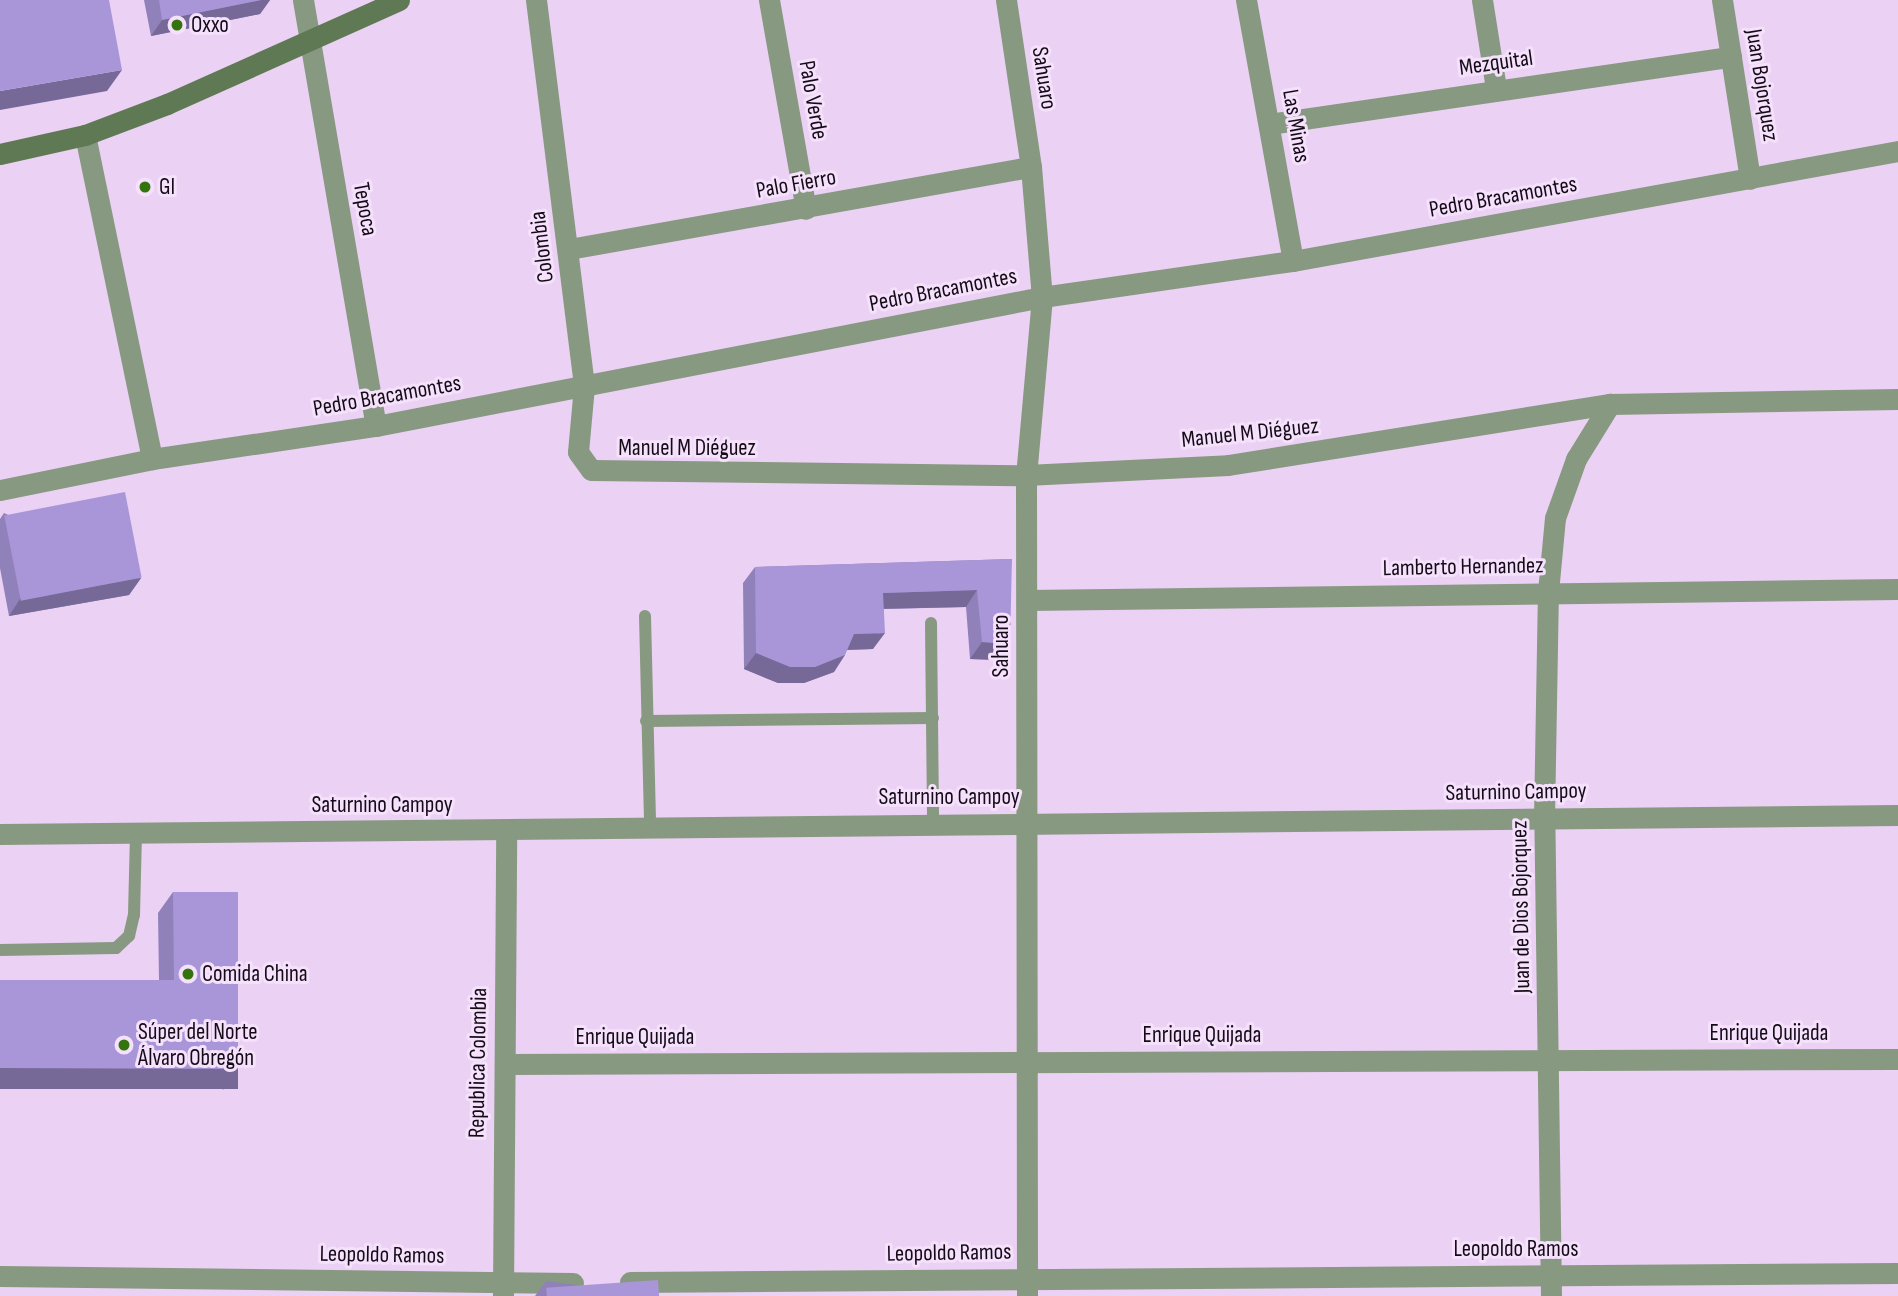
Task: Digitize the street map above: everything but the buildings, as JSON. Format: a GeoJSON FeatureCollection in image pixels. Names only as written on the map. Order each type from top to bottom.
{"type":"FeatureCollection","features":[{"type":"Feature","properties":{"kind":"street","name":"Tepoca"},"geometry":{"type":"LineString","coordinates":[[303,0],[376,426]]}},
{"type":"Feature","properties":{"kind":"street"},"geometry":{"type":"LineString","coordinates":[[0,154],[85,135],[309,44],[399,0]]}},
{"type":"Feature","properties":{"kind":"street","name":"Colombia"},"geometry":{"type":"LineString","coordinates":[[536,0],[584,386],[578,452],[591,470],[604,474]]}},
{"type":"Feature","properties":{"kind":"street","name":"Palo Verde"},"geometry":{"type":"LineString","coordinates":[[769,0],[806,209]]}},
{"type":"Feature","properties":{"kind":"street","name":"Sahuaro"},"geometry":{"type":"LineString","coordinates":[[1006,0],[1031,167],[1042,298],[1026,475],[1027,1287]]}},
{"type":"Feature","properties":{"kind":"street","name":"Las Minas"},"geometry":{"type":"LineString","coordinates":[[1246,0],[1293,261]]}},
{"type":"Feature","properties":{"kind":"street"},"geometry":{"type":"LineString","coordinates":[[1482,0],[1496,89]]}},
{"type":"Feature","properties":{"kind":"street","name":"Juan Bojorquez"},"geometry":{"type":"LineString","coordinates":[[1722,0],[1750,179]]}},
{"type":"Feature","properties":{"kind":"street","name":"Mezquital"},"geometry":{"type":"LineString","coordinates":[[1269,124],[1731,57]]}},
{"type":"Feature","properties":{"kind":"street"},"geometry":{"type":"LineString","coordinates":[[85,135],[152,459]]}},
{"type":"Feature","properties":{"kind":"street","name":"Pedro Bracamontes"},"geometry":{"type":"LineString","coordinates":[[0,490],[152,459],[376,426],[1042,298],[1293,261],[1898,151]]}},
{"type":"Feature","properties":{"kind":"street","name":"Palo Fierro"},"geometry":{"type":"LineString","coordinates":[[569,249],[1031,167]]}},
{"type":"Feature","properties":{"kind":"street","name":"Manuel M Diéguez"},"geometry":{"type":"LineString","coordinates":[[604,474],[1026,475],[1228,465],[1610,404],[1898,398]]}},
{"type":"Feature","properties":{"kind":"street","name":"Juan de Dios Bojorquez"},"geometry":{"type":"LineString","coordinates":[[1551,1286],[1551,1060],[1545,818],[1548,592],[1555,518],[1576,459],[1610,404]]}},
{"type":"Feature","properties":{"kind":"street","name":"Lamberto Hernandez"},"geometry":{"type":"LineString","coordinates":[[1028,600],[1898,589]]}},
{"type":"Feature","properties":{"kind":"street","name":"Saturnino Campoy"},"geometry":{"type":"LineString","coordinates":[[0,834],[1898,815]]}},
{"type":"Feature","properties":{"kind":"street","name":"Republica Colombia"},"geometry":{"type":"LineString","coordinates":[[503,1290],[506,830]]}},
{"type":"Feature","properties":{"kind":"street","name":"Enrique Quijada"},"geometry":{"type":"LineString","coordinates":[[505,1064],[1898,1059]]}},
{"type":"Feature","properties":{"kind":"street","name":"Leopoldo Ramos"},"geometry":{"type":"LineString","coordinates":[[0,1276],[503,1290],[606,1283],[1027,1287],[1551,1286],[1898,1273]]}},
{"type":"Feature","properties":{"kind":"lane"},"geometry":{"type":"LineString","coordinates":[[645,616],[650,827]]}},
{"type":"Feature","properties":{"kind":"lane"},"geometry":{"type":"LineString","coordinates":[[931,623],[933,824]]}},
{"type":"Feature","properties":{"kind":"lane"},"geometry":{"type":"LineString","coordinates":[[646,721],[933,718]]}},
{"type":"Feature","properties":{"kind":"lane"},"geometry":{"type":"LineString","coordinates":[[0,950],[116,948],[129,936],[134,915],[135,833]]}},
{"type":"Feature","properties":{"kind":"place","name":"Oxxo"},"geometry":{"type":"Point","coordinates":[177,25]}},
{"type":"Feature","properties":{"kind":"place","name":"GI"},"geometry":{"type":"Point","coordinates":[145,187]}},
{"type":"Feature","properties":{"kind":"place","name":"Comida China"},"geometry":{"type":"Point","coordinates":[188,974]}},
{"type":"Feature","properties":{"kind":"place","name":"Súper del Norte Álvaro Obregón"},"geometry":{"type":"Point","coordinates":[124,1045]}}]}
